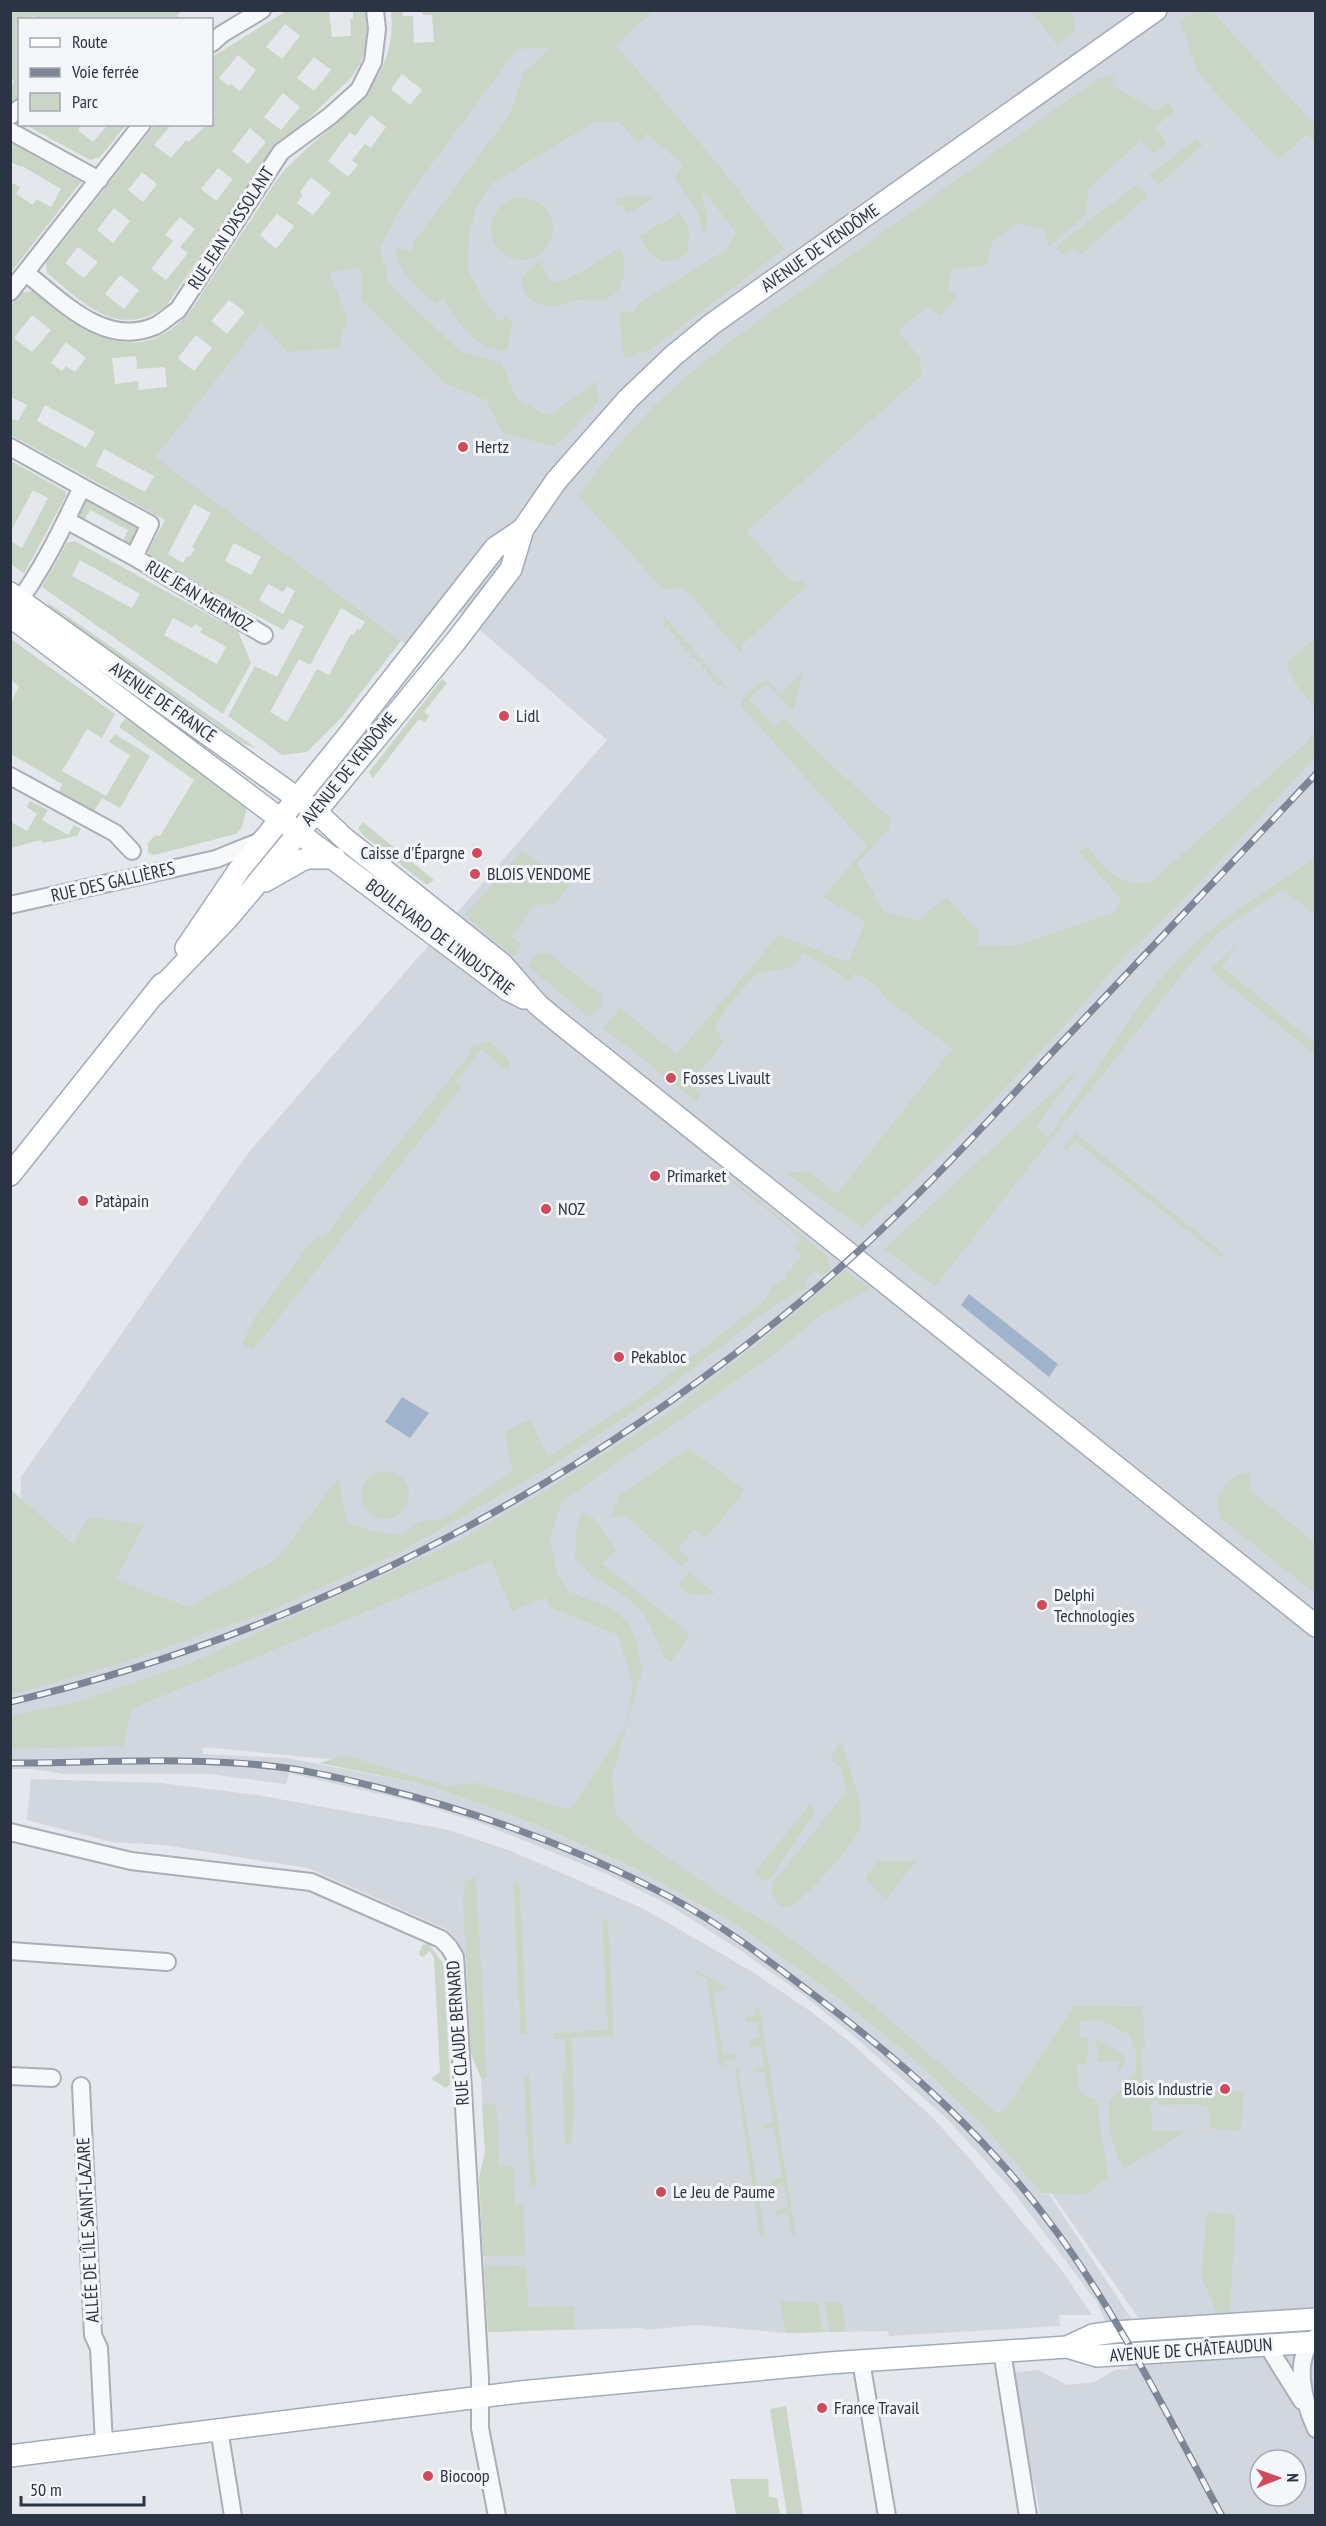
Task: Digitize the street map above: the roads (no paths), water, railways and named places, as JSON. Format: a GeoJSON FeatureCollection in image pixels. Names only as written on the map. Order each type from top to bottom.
{"type":"FeatureCollection","features":[{"type":"Feature","properties":{"kind":"main road","name":"AVENUE DE VENDÔME"},"geometry":{"type":"LineString","coordinates":[[154,995],[227,920],[456,641],[511,569],[523,529],[556,481],[627,399],[672,356],[712,324],[1156,10]]}},
{"type":"Feature","properties":{"kind":"main road","name":"AVENUE DE VENDÔME"},"geometry":{"type":"LineString","coordinates":[[10,1175],[154,995],[239,870],[280,818],[495,548],[523,529]]}},
{"type":"Feature","properties":{"kind":"main road","name":"AVENUE DE FRANCE"},"geometry":{"type":"LineString","coordinates":[[13,606],[315,811]]}},
{"type":"Feature","properties":{"kind":"main road","name":"AVENUE DE FRANCE"},"geometry":{"type":"LineString","coordinates":[[13,606],[280,818]]}},
{"type":"Feature","properties":{"kind":"main road","name":"BOULEVARD DE L'INDUSTRIE"},"geometry":{"type":"LineString","coordinates":[[315,811],[345,839],[502,964],[538,1005]]}},
{"type":"Feature","properties":{"kind":"main road","name":"BOULEVARD DE L'INDUSTRIE"},"geometry":{"type":"LineString","coordinates":[[280,818],[508,990],[538,1005]]}},
{"type":"Feature","properties":{"kind":"main road"},"geometry":{"type":"LineString","coordinates":[[254,887],[302,860],[335,858]]}},
{"type":"Feature","properties":{"kind":"main road"},"geometry":{"type":"LineString","coordinates":[[538,1005],[1316,1626]]}},
{"type":"Feature","properties":{"kind":"main road","name":"AVENUE DE CHÂTEAUDUN"},"geometry":{"type":"LineString","coordinates":[[1067,2347],[1093,2335],[1114,2332],[1316,2319]]}},
{"type":"Feature","properties":{"kind":"main road","name":"AVENUE DE CHÂTEAUDUN"},"geometry":{"type":"LineString","coordinates":[[1067,2347],[1097,2356],[1314,2343]]}},
{"type":"Feature","properties":{"kind":"main road"},"geometry":{"type":"LineString","coordinates":[[10,2456],[480,2398],[861,2361],[1067,2347]]}},
{"type":"Feature","properties":{"kind":"street"},"geometry":{"type":"LineString","coordinates":[[213,42],[222,34],[262,10]]}},
{"type":"Feature","properties":{"kind":"street","name":"RUE JEAN D'ASSOLANT"},"geometry":{"type":"LineString","coordinates":[[26,273],[77,313],[106,329],[131,333],[156,326],[178,310],[281,152],[330,116],[359,90],[373,62],[377,29],[375,10]]}},
{"type":"Feature","properties":{"kind":"street"},"geometry":{"type":"LineString","coordinates":[[10,292],[140,126]]}},
{"type":"Feature","properties":{"kind":"street"},"geometry":{"type":"LineString","coordinates":[[10,131],[99,180]]}},
{"type":"Feature","properties":{"kind":"street","name":"RUE JEAN MERMOZ"},"geometry":{"type":"LineString","coordinates":[[10,447],[150,524],[134,557]]}},
{"type":"Feature","properties":{"kind":"street"},"geometry":{"type":"LineString","coordinates":[[13,606],[66,520],[82,487]]}},
{"type":"Feature","properties":{"kind":"street","name":"RUE JEAN MERMOZ"},"geometry":{"type":"LineString","coordinates":[[66,520],[134,557],[264,635]]}},
{"type":"Feature","properties":{"kind":"street"},"geometry":{"type":"LineString","coordinates":[[10,776],[116,833],[132,851]]}},
{"type":"Feature","properties":{"kind":"street","name":"RUE DES GALLIÈRES"},"geometry":{"type":"LineString","coordinates":[[10,905],[216,859],[263,840]]}},
{"type":"Feature","properties":{"kind":"street"},"geometry":{"type":"LineString","coordinates":[[216,859],[239,870]]}},
{"type":"Feature","properties":{"kind":"street","name":"RUE CLAUDE BERNARD"},"geometry":{"type":"LineString","coordinates":[[10,1832],[131,1861],[311,1882],[431,1934],[449,1947],[455,1958],[480,2428],[497,2516]]}},
{"type":"Feature","properties":{"kind":"street"},"geometry":{"type":"LineString","coordinates":[[10,1951],[166,1962]]}},
{"type":"Feature","properties":{"kind":"street"},"geometry":{"type":"LineString","coordinates":[[10,2076],[52,2078]]}},
{"type":"Feature","properties":{"kind":"street","name":"ALLÉE DE L'ÎLE SAINT-LAZARE"},"geometry":{"type":"LineString","coordinates":[[81,2086],[93,2335],[99,2348],[104,2444]]}},
{"type":"Feature","properties":{"kind":"street"},"geometry":{"type":"LineString","coordinates":[[1270,2323],[1297,2333],[1314,2343],[1305,2349],[1302,2368],[1314,2425]]}},
{"type":"Feature","properties":{"kind":"street"},"geometry":{"type":"LineString","coordinates":[[1267,2345],[1293,2385],[1314,2425]]}},
{"type":"Feature","properties":{"kind":"street"},"geometry":{"type":"LineString","coordinates":[[1002,2351],[1028,2516]]}},
{"type":"Feature","properties":{"kind":"street"},"geometry":{"type":"LineString","coordinates":[[861,2361],[887,2516]]}},
{"type":"Feature","properties":{"kind":"street"},"geometry":{"type":"LineString","coordinates":[[219,2429],[233,2516]]}},
{"type":"Feature","properties":{"kind":"water"},"geometry":{"type":"Polygon","coordinates":[[[969,1294],[1058,1364],[1049,1377],[961,1305],[969,1294]]]}},
{"type":"Feature","properties":{"kind":"water"},"geometry":{"type":"Polygon","coordinates":[[[402,1397],[429,1413],[410,1438],[385,1422],[402,1397]]]}},
{"type":"Feature","properties":{"kind":"railway"},"geometry":{"type":"LineString","coordinates":[[10,1702],[118,1673],[224,1637],[327,1595],[428,1547],[526,1494],[621,1435],[712,1371],[800,1302],[896,1215],[957,1154],[1316,774]]}},
{"type":"Feature","properties":{"kind":"railway"},"geometry":{"type":"LineString","coordinates":[[10,1763],[212,1762],[279,1767],[328,1776],[414,1797],[526,1833],[635,1879],[706,1918],[776,1966],[911,2073],[1002,2163],[1056,2231],[1102,2299],[1144,2370],[1222,2516]]}},
{"type":"Feature","properties":{"kind":"place","name":"Hertz"},"geometry":{"type":"Point","coordinates":[463,447]}},
{"type":"Feature","properties":{"kind":"place","name":"Lidl"},"geometry":{"type":"Point","coordinates":[504,716]}},
{"type":"Feature","properties":{"kind":"place","name":"Caisse d'Épargne"},"geometry":{"type":"Point","coordinates":[477,853]}},
{"type":"Feature","properties":{"kind":"place","name":"BLOIS VENDOME"},"geometry":{"type":"Point","coordinates":[475,874]}},
{"type":"Feature","properties":{"kind":"place","name":"Fosses Livault"},"geometry":{"type":"Point","coordinates":[671,1078]}},
{"type":"Feature","properties":{"kind":"place","name":"Primarket"},"geometry":{"type":"Point","coordinates":[655,1176]}},
{"type":"Feature","properties":{"kind":"place","name":"Patàpain"},"geometry":{"type":"Point","coordinates":[83,1201]}},
{"type":"Feature","properties":{"kind":"place","name":"NOZ"},"geometry":{"type":"Point","coordinates":[546,1209]}},
{"type":"Feature","properties":{"kind":"place","name":"Pekabloc"},"geometry":{"type":"Point","coordinates":[619,1357]}},
{"type":"Feature","properties":{"kind":"place","name":"Delphi Technologies"},"geometry":{"type":"Point","coordinates":[1042,1605]}},
{"type":"Feature","properties":{"kind":"place","name":"Blois Industrie"},"geometry":{"type":"Point","coordinates":[1225,2089]}},
{"type":"Feature","properties":{"kind":"place","name":"Le Jeu de Paume"},"geometry":{"type":"Point","coordinates":[661,2192]}},
{"type":"Feature","properties":{"kind":"place","name":"France Travail"},"geometry":{"type":"Point","coordinates":[822,2408]}},
{"type":"Feature","properties":{"kind":"place","name":"Biocoop"},"geometry":{"type":"Point","coordinates":[428,2476]}}]}
